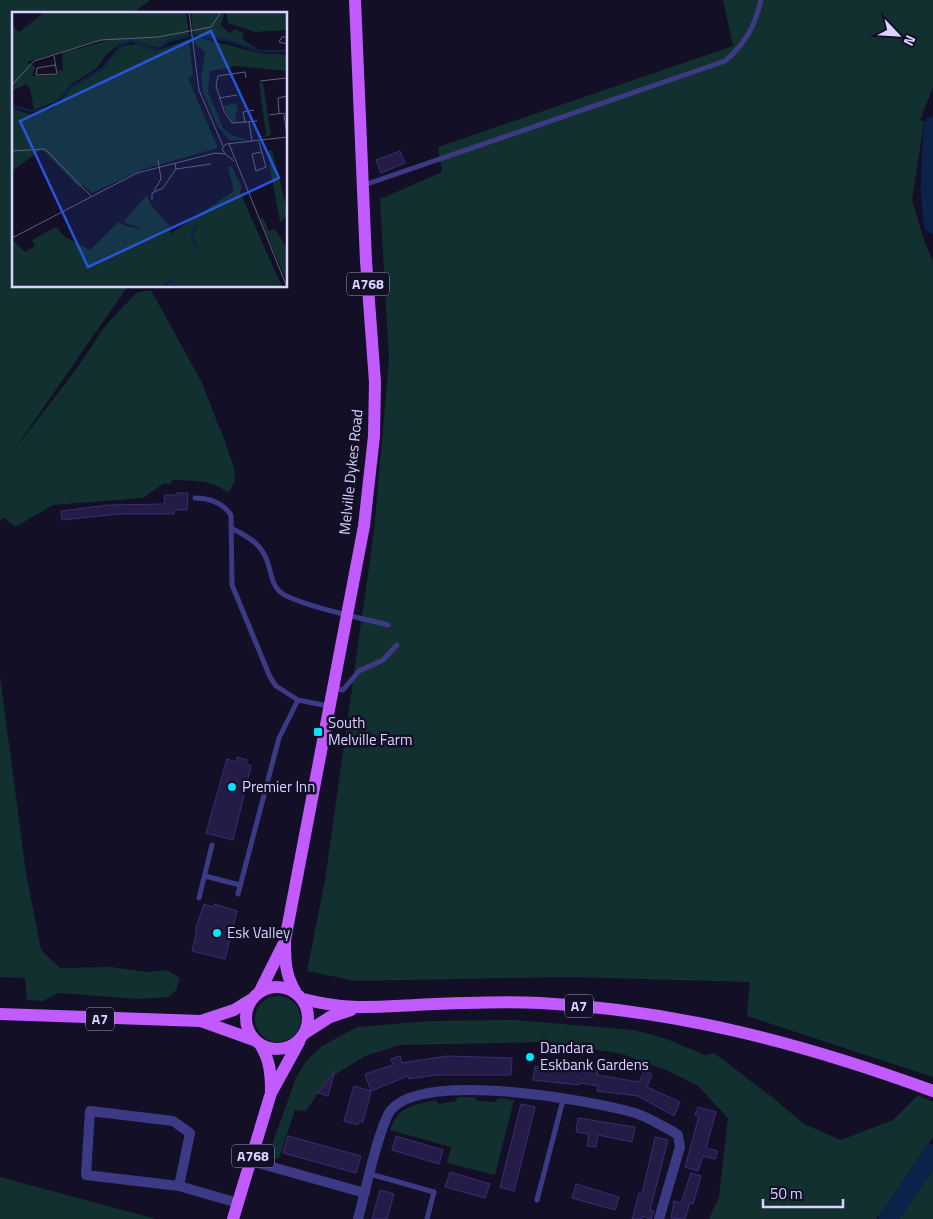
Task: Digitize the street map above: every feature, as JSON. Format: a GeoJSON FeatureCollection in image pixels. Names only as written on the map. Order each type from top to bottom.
{"type":"FeatureCollection","features":[{"type":"Feature","properties":{"kind":"main road","name":"Melville Dykes Road"},"geometry":{"type":"LineString","coordinates":[[299,995],[285,968],[285,940],[364,526],[374,436],[375,382],[355,0]]}},
{"type":"Feature","properties":{"kind":"main road","name":"Melville Dykes Road"},"geometry":{"type":"LineString","coordinates":[[256,995],[285,940]]}},
{"type":"Feature","properties":{"kind":"main road"},"geometry":{"type":"LineString","coordinates":[[278,986],[299,995],[309,1016],[303,1036],[285,1048],[268,1048],[257,1042],[248,1030],[246,1020],[247,1009],[256,995],[278,986]]}},
{"type":"Feature","properties":{"kind":"main road","name":"A7"},"geometry":{"type":"LineString","coordinates":[[201,1021],[234,1010],[256,995]]}},
{"type":"Feature","properties":{"kind":"main road","name":"A7"},"geometry":{"type":"LineString","coordinates":[[299,995],[353,1009]]}},
{"type":"Feature","properties":{"kind":"main road","name":"A7"},"geometry":{"type":"LineString","coordinates":[[303,1036],[330,1017],[353,1009],[417,1005],[538,1003],[626,1010],[700,1022],[801,1046],[933,1091]]}},
{"type":"Feature","properties":{"kind":"main road","name":"A7"},"geometry":{"type":"LineString","coordinates":[[0,1014],[201,1021],[257,1042]]}},
{"type":"Feature","properties":{"kind":"main road","name":"A768"},"geometry":{"type":"LineString","coordinates":[[234,1219],[272,1094],[303,1036]]}},
{"type":"Feature","properties":{"kind":"main road","name":"A768"},"geometry":{"type":"LineString","coordinates":[[257,1042],[268,1056],[272,1094]]}},
{"type":"Feature","properties":{"kind":"street"},"geometry":{"type":"LineString","coordinates":[[358,1219],[386,1119],[391,1110],[400,1103],[412,1098],[441,1092],[486,1090],[518,1092],[633,1113],[678,1135],[680,1147],[659,1219]]}},
{"type":"Feature","properties":{"kind":"street"},"geometry":{"type":"LineString","coordinates":[[179,1186],[190,1133],[173,1121],[90,1112],[86,1175],[179,1186],[238,1203]]}},
{"type":"Feature","properties":{"kind":"street"},"geometry":{"type":"LineString","coordinates":[[251,1161],[365,1193]]}},
{"type":"Feature","properties":{"kind":"lane"},"geometry":{"type":"LineString","coordinates":[[364,185],[725,62],[740,47],[752,30],[761,0]]}},
{"type":"Feature","properties":{"kind":"lane"},"geometry":{"type":"LineString","coordinates":[[195,498],[207,498],[226,508],[231,515],[232,585],[270,677],[276,686],[298,700],[329,706]]}},
{"type":"Feature","properties":{"kind":"lane"},"geometry":{"type":"LineString","coordinates":[[231,528],[254,540],[261,548],[266,557],[272,582],[280,592],[292,598],[388,626]]}},
{"type":"Feature","properties":{"kind":"lane"},"geometry":{"type":"LineString","coordinates":[[332,687],[343,690],[359,671],[383,660],[397,645]]}},
{"type":"Feature","properties":{"kind":"lane"},"geometry":{"type":"LineString","coordinates":[[238,894],[279,738],[298,700]]}},
{"type":"Feature","properties":{"kind":"lane"},"geometry":{"type":"LineString","coordinates":[[199,898],[212,845]]}},
{"type":"Feature","properties":{"kind":"lane"},"geometry":{"type":"LineString","coordinates":[[204,876],[240,885]]}},
{"type":"Feature","properties":{"kind":"lane"},"geometry":{"type":"LineString","coordinates":[[537,1200],[563,1100]]}},
{"type":"Feature","properties":{"kind":"lane"},"geometry":{"type":"LineString","coordinates":[[370,1174],[434,1192],[427,1219]]}},
{"type":"Feature","properties":{"kind":"green space"},"geometry":{"type":"Polygon","coordinates":[[[0,0],[150,0],[134,12],[12,12],[12,288],[128,288],[14,450],[75,371],[106,325],[136,293],[151,290],[201,381],[226,444],[234,468],[235,482],[228,493],[222,488],[209,483],[172,480],[170,484],[163,484],[143,498],[53,505],[15,527],[4,518],[0,521],[0,0]]]}},
{"type":"Feature","properties":{"kind":"green space"},"geometry":{"type":"Polygon","coordinates":[[[723,0],[933,0],[933,87],[920,120],[924,122],[912,200],[925,243],[933,261],[933,1077],[747,1016],[750,982],[569,977],[356,981],[307,971],[325,880],[374,531],[389,360],[380,199],[442,172],[438,147],[733,46],[723,0]]]}},
{"type":"Feature","properties":{"kind":"green space"},"geometry":{"type":"Polygon","coordinates":[[[0,676],[26,873],[41,950],[60,968],[111,967],[147,972],[167,970],[180,978],[176,990],[169,997],[139,999],[58,993],[43,1001],[27,1000],[25,978],[0,977],[0,676]]]}},
{"type":"Feature","properties":{"kind":"green space"},"geometry":{"type":"Polygon","coordinates":[[[278,996],[291,1000],[297,1006],[301,1019],[297,1032],[291,1038],[278,1042],[265,1038],[259,1032],[255,1019],[259,1006],[265,1000],[278,996]]]}},
{"type":"Feature","properties":{"kind":"green space"},"geometry":{"type":"Polygon","coordinates":[[[514,1020],[633,1030],[664,1038],[705,1055],[714,1053],[804,1124],[841,1140],[893,1120],[918,1095],[933,1102],[933,1137],[912,1172],[876,1219],[709,1219],[719,1197],[728,1118],[697,1085],[666,1070],[622,1054],[547,1042],[400,1045],[365,1056],[328,1079],[306,1111],[295,1110],[279,1158],[274,1159],[269,1153],[296,1078],[306,1061],[322,1046],[357,1027],[430,1021],[514,1020]]]}},
{"type":"Feature","properties":{"kind":"green space"},"geometry":{"type":"Polygon","coordinates":[[[458,1097],[475,1097],[478,1101],[495,1102],[498,1098],[514,1100],[495,1175],[447,1163],[451,1147],[390,1130],[398,1116],[407,1108],[435,1100],[439,1104],[456,1101],[458,1097]]]}},
{"type":"Feature","properties":{"kind":"green space"},"geometry":{"type":"Polygon","coordinates":[[[933,1168],[933,1219],[899,1219],[933,1168]]]}},
{"type":"Feature","properties":{"kind":"green space"},"geometry":{"type":"Polygon","coordinates":[[[0,1177],[156,1219],[0,1219],[0,1177]]]}},
{"type":"Feature","properties":{"kind":"building"},"geometry":{"type":"Polygon","coordinates":[[[400,151],[405,163],[381,173],[376,160],[400,151]]]}},
{"type":"Feature","properties":{"kind":"building"},"geometry":{"type":"Polygon","coordinates":[[[176,493],[188,493],[187,510],[174,510],[174,514],[119,514],[62,520],[61,511],[108,505],[164,504],[165,495],[176,495],[176,493]]]}},
{"type":"Feature","properties":{"kind":"building","name":"Premier Inn"},"geometry":{"type":"Polygon","coordinates":[[[237,757],[247,760],[246,764],[251,766],[233,840],[206,833],[227,759],[236,762],[237,757]]]}},
{"type":"Feature","properties":{"kind":"building","name":"Esk Valley"},"geometry":{"type":"Polygon","coordinates":[[[204,904],[213,907],[214,904],[237,911],[225,959],[192,951],[197,931],[195,931],[204,904]]]}},
{"type":"Feature","properties":{"kind":"building"},"geometry":{"type":"Polygon","coordinates":[[[400,1056],[402,1063],[447,1056],[512,1058],[511,1075],[436,1075],[409,1079],[408,1076],[371,1091],[365,1074],[393,1065],[391,1059],[400,1056]]]}},
{"type":"Feature","properties":{"kind":"building"},"geometry":{"type":"Polygon","coordinates":[[[590,1061],[599,1062],[597,1075],[639,1082],[644,1071],[652,1074],[647,1087],[680,1102],[674,1116],[638,1096],[597,1091],[598,1086],[580,1083],[579,1085],[533,1080],[535,1066],[553,1070],[554,1067],[588,1073],[590,1061]]]}},
{"type":"Feature","properties":{"kind":"building"},"geometry":{"type":"Polygon","coordinates":[[[335,1071],[328,1096],[318,1093],[335,1071]]]}},
{"type":"Feature","properties":{"kind":"building"},"geometry":{"type":"Polygon","coordinates":[[[354,1086],[371,1091],[363,1122],[359,1121],[358,1125],[344,1121],[354,1086]]]}},
{"type":"Feature","properties":{"kind":"building"},"geometry":{"type":"Polygon","coordinates":[[[521,1104],[535,1107],[514,1191],[500,1187],[521,1104]]]}},
{"type":"Feature","properties":{"kind":"building"},"geometry":{"type":"Polygon","coordinates":[[[698,1107],[716,1112],[706,1148],[718,1151],[715,1159],[703,1156],[698,1171],[685,1167],[699,1116],[695,1115],[698,1107]]]}},
{"type":"Feature","properties":{"kind":"building"},"geometry":{"type":"Polygon","coordinates":[[[578,1118],[635,1127],[632,1142],[598,1135],[596,1147],[587,1146],[589,1134],[576,1132],[578,1118]]]}},
{"type":"Feature","properties":{"kind":"building"},"geometry":{"type":"Polygon","coordinates":[[[288,1136],[361,1156],[356,1173],[283,1153],[288,1136]]]}},
{"type":"Feature","properties":{"kind":"building"},"geometry":{"type":"Polygon","coordinates":[[[396,1136],[443,1150],[439,1164],[392,1150],[396,1136]]]}},
{"type":"Feature","properties":{"kind":"building"},"geometry":{"type":"Polygon","coordinates":[[[655,1137],[668,1140],[650,1210],[654,1211],[651,1219],[642,1216],[642,1219],[632,1219],[639,1193],[642,1194],[655,1137]]]}},
{"type":"Feature","properties":{"kind":"building"},"geometry":{"type":"Polygon","coordinates":[[[450,1172],[490,1184],[485,1198],[445,1187],[450,1172]]]}},
{"type":"Feature","properties":{"kind":"building"},"geometry":{"type":"Polygon","coordinates":[[[691,1173],[701,1176],[693,1204],[690,1203],[685,1219],[671,1218],[674,1201],[681,1203],[691,1173]]]}},
{"type":"Feature","properties":{"kind":"building"},"geometry":{"type":"Polygon","coordinates":[[[576,1184],[619,1197],[615,1210],[572,1198],[576,1184]]]}},
{"type":"Feature","properties":{"kind":"building"},"geometry":{"type":"Polygon","coordinates":[[[380,1190],[394,1194],[387,1219],[372,1219],[380,1190]]]}},
{"type":"Feature","properties":{"kind":"waterway"},"geometry":{"type":"LineString","coordinates":[[933,126],[930,185],[933,224]]}},
{"type":"Feature","properties":{"kind":"waterway"},"geometry":{"type":"LineString","coordinates":[[888,1219],[933,1153]]}},
{"type":"Feature","properties":{"kind":"place","name":"South Melville Farm"},"geometry":{"type":"Point","coordinates":[318,732]}},
{"type":"Feature","properties":{"kind":"place","name":"Premier Inn"},"geometry":{"type":"Point","coordinates":[232,787]}},
{"type":"Feature","properties":{"kind":"place","name":"Esk Valley"},"geometry":{"type":"Point","coordinates":[217,933]}},
{"type":"Feature","properties":{"kind":"place","name":"Dandara Eskbank Gardens"},"geometry":{"type":"Point","coordinates":[530,1057]}}]}
